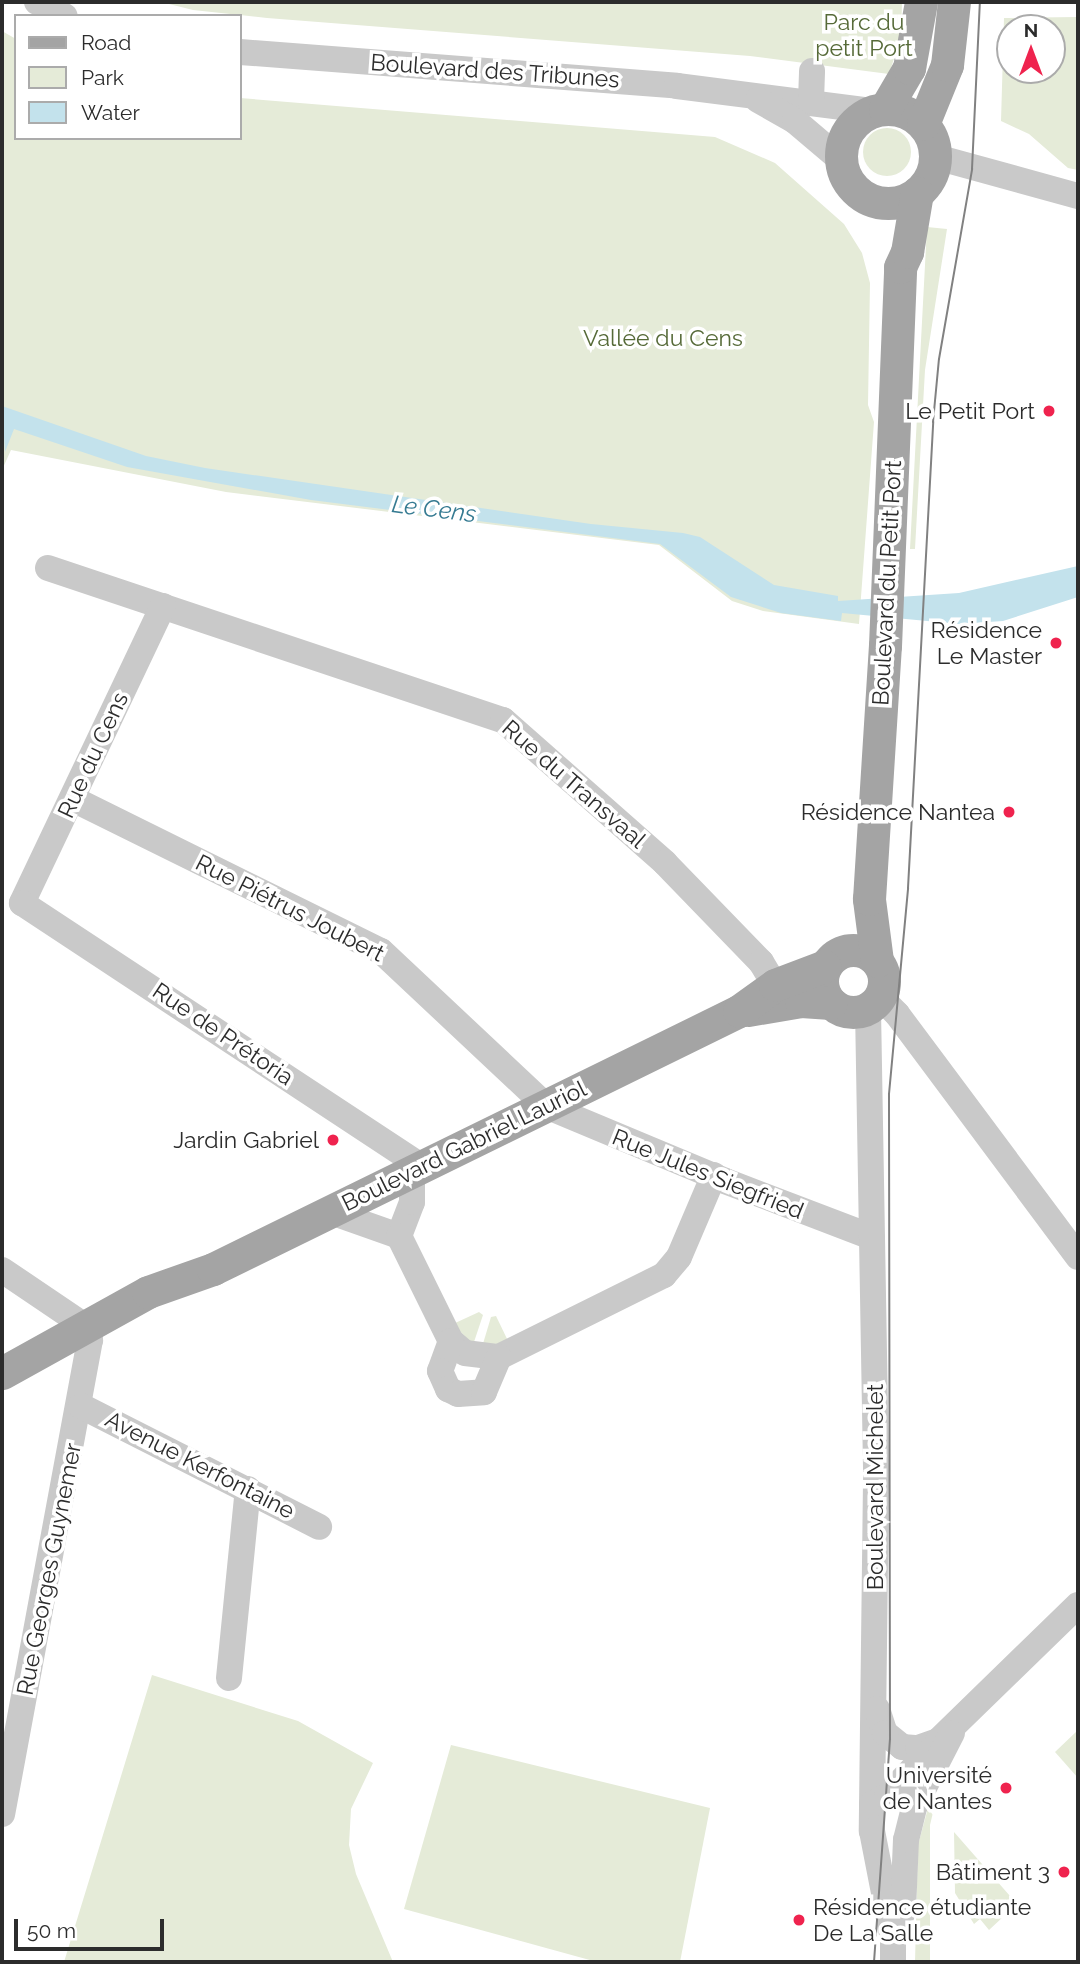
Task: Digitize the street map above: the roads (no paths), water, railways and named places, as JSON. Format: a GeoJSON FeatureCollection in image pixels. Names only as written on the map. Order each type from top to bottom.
{"type":"FeatureCollection","features":[{"type":"Feature","properties":{"kind":"main road"},"geometry":{"type":"LineString","coordinates":[[879,110],[911,114],[923,124],[933,141],[936,157],[931,176],[917,193],[894,202],[874,200],[852,185],[841,160],[849,130],[879,110],[909,68],[921,2]]}},
{"type":"Feature","properties":{"kind":"main road"},"geometry":{"type":"LineString","coordinates":[[923,124],[947,65],[954,2]]}},
{"type":"Feature","properties":{"kind":"main road","name":"Boulevard du Petit Port"},"geometry":{"type":"LineString","coordinates":[[877,961],[869,899],[885,646],[900,267],[907,252],[917,193]]}},
{"type":"Feature","properties":{"kind":"main road","name":"Boulevard du Petit Port"},"geometry":{"type":"LineString","coordinates":[[874,200],[900,267]]}},
{"type":"Feature","properties":{"kind":"main road","name":"Boulevard du Petit Port"},"geometry":{"type":"LineString","coordinates":[[833,959],[869,899]]}},
{"type":"Feature","properties":{"kind":"main road"},"geometry":{"type":"LineString","coordinates":[[858,950],[877,961],[884,976],[874,1003],[851,1012],[831,1003],[821,982],[833,959],[858,950]]}},
{"type":"Feature","properties":{"kind":"main road","name":"Boulevard Gabriel Lauriol"},"geometry":{"type":"LineString","coordinates":[[2,1373],[175,1297],[189,1281],[739,1011],[775,985],[833,959]]}},
{"type":"Feature","properties":{"kind":"main road","name":"Boulevard Gabriel Lauriol"},"geometry":{"type":"LineString","coordinates":[[739,1011],[801,1002],[831,1003]]}},
{"type":"Feature","properties":{"kind":"main road","name":"Boulevard Gabriel Lauriol"},"geometry":{"type":"LineString","coordinates":[[2,1384],[88,1333]]}},
{"type":"Feature","properties":{"kind":"street"},"geometry":{"type":"LineString","coordinates":[[37,2],[61,14]]}},
{"type":"Feature","properties":{"kind":"street","name":"Boulevard des Tribunes"},"geometry":{"type":"LineString","coordinates":[[242,52],[555,75],[879,110]]}},
{"type":"Feature","properties":{"kind":"street"},"geometry":{"type":"LineString","coordinates":[[811,101],[812,71]]}},
{"type":"Feature","properties":{"kind":"street","name":"Boulevard des Tribunes"},"geometry":{"type":"LineString","coordinates":[[751,96],[795,121],[841,160]]}},
{"type":"Feature","properties":{"kind":"street"},"geometry":{"type":"LineString","coordinates":[[936,157],[1078,196]]}},
{"type":"Feature","properties":{"kind":"street","name":"Rue du Transvaal"},"geometry":{"type":"LineString","coordinates":[[48,568],[503,720],[665,863],[761,962],[775,985]]}},
{"type":"Feature","properties":{"kind":"street","name":"Rue du Cens"},"geometry":{"type":"LineString","coordinates":[[22,903],[163,606]]}},
{"type":"Feature","properties":{"kind":"street","name":"Rue Piétrus Joubert"},"geometry":{"type":"LineString","coordinates":[[73,799],[381,951],[547,1106]]}},
{"type":"Feature","properties":{"kind":"street","name":"Rue de Prétoria"},"geometry":{"type":"LineString","coordinates":[[22,903],[417,1169]]}},
{"type":"Feature","properties":{"kind":"street"},"geometry":{"type":"LineString","coordinates":[[874,1003],[897,1014],[1078,1257]]}},
{"type":"Feature","properties":{"kind":"street","name":"Boulevard Michelet"},"geometry":{"type":"LineString","coordinates":[[874,1003],[872,1237],[875,1697],[872,1804],[874,1856],[893,1951]]}},
{"type":"Feature","properties":{"kind":"street","name":"Rue Jules Siegfried"},"geometry":{"type":"LineString","coordinates":[[547,1106],[872,1237]]}},
{"type":"Feature","properties":{"kind":"street"},"geometry":{"type":"LineString","coordinates":[[398,1236],[412,1202],[417,1169]]}},
{"type":"Feature","properties":{"kind":"street"},"geometry":{"type":"LineString","coordinates":[[331,1212],[398,1236],[450,1341],[465,1353],[499,1357],[664,1275],[679,1257],[714,1175]]}},
{"type":"Feature","properties":{"kind":"street"},"geometry":{"type":"LineString","coordinates":[[2,1270],[88,1333]]}},
{"type":"Feature","properties":{"kind":"street","name":"Rue Georges Guynemer"},"geometry":{"type":"LineString","coordinates":[[2,1814],[81,1406],[88,1333]]}},
{"type":"Feature","properties":{"kind":"street"},"geometry":{"type":"LineString","coordinates":[[450,1341],[440,1371],[448,1389],[458,1394],[484,1392],[499,1357]]}},
{"type":"Feature","properties":{"kind":"street","name":"Avenue Kerfontaine"},"geometry":{"type":"LineString","coordinates":[[81,1406],[319,1527]]}},
{"type":"Feature","properties":{"kind":"street"},"geometry":{"type":"LineString","coordinates":[[229,1678],[248,1489]]}},
{"type":"Feature","properties":{"kind":"street"},"geometry":{"type":"LineString","coordinates":[[872,1804],[887,1796],[1078,1605]]}},
{"type":"Feature","properties":{"kind":"street"},"geometry":{"type":"LineString","coordinates":[[875,1697],[881,1724],[894,1743],[910,1748],[948,1733]]}},
{"type":"Feature","properties":{"kind":"street"},"geometry":{"type":"LineString","coordinates":[[893,1951],[903,1911],[906,1840],[914,1807],[948,1733]]}},
{"type":"Feature","properties":{"kind":"water","name":"Le Cens"},"geometry":{"type":"Polygon","coordinates":[[[2,406],[146,456],[205,468],[591,524],[683,533],[700,537],[774,585],[838,596],[838,601],[959,593],[1078,566],[1078,597],[1003,621],[959,624],[842,613],[841,621],[781,613],[731,597],[660,544],[311,500],[127,467],[14,429],[5,452],[2,406]]]}},
{"type":"Feature","properties":{"kind":"tram line"},"geometry":{"type":"LineString","coordinates":[[874,1962],[890,1739],[889,1094],[908,888],[933,422],[939,359],[972,169],[980,2]]}},
{"type":"Feature","properties":{"kind":"place","name":"Le Petit Port"},"geometry":{"type":"Point","coordinates":[1049,411]}},
{"type":"Feature","properties":{"kind":"place","name":"Résidence Le Master"},"geometry":{"type":"Point","coordinates":[1056,643]}},
{"type":"Feature","properties":{"kind":"place","name":"Résidence Nantea"},"geometry":{"type":"Point","coordinates":[1009,812]}},
{"type":"Feature","properties":{"kind":"place","name":"Jardin Gabriel"},"geometry":{"type":"Point","coordinates":[333,1140]}},
{"type":"Feature","properties":{"kind":"place","name":"Université de Nantes"},"geometry":{"type":"Point","coordinates":[1006,1788]}},
{"type":"Feature","properties":{"kind":"place","name":"Bâtiment 3"},"geometry":{"type":"Point","coordinates":[1064,1872]}},
{"type":"Feature","properties":{"kind":"place","name":"Résidence étudiante De La Salle"},"geometry":{"type":"Point","coordinates":[799,1920]}},
{"type":"Feature","properties":{"kind":"park label","name":"Parc du petit Port"},"geometry":{"type":"Point","coordinates":[864,35]}},
{"type":"Feature","properties":{"kind":"park label","name":"Vallée du Cens"},"geometry":{"type":"Point","coordinates":[663,338]}}]}
